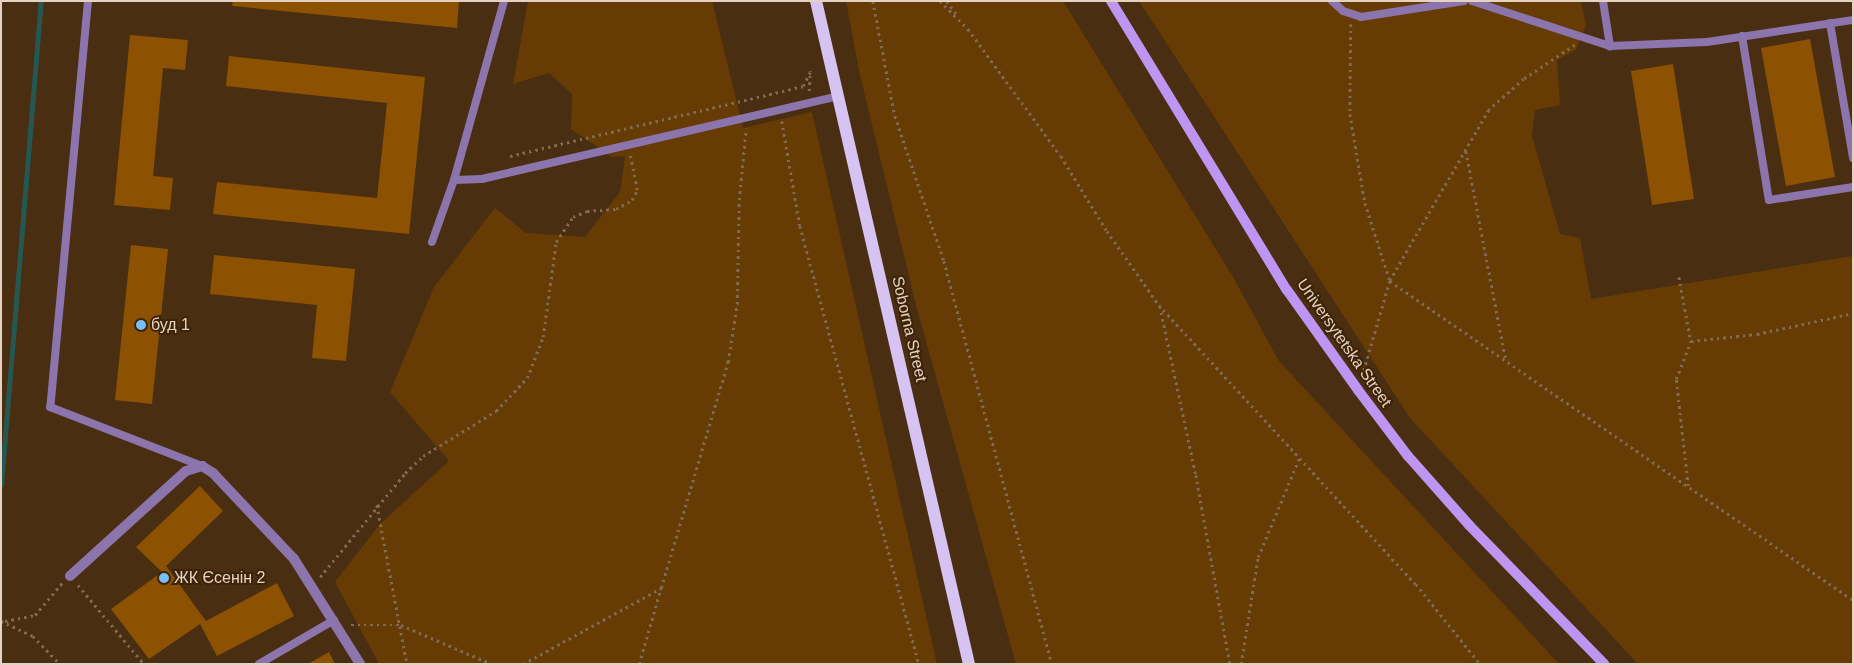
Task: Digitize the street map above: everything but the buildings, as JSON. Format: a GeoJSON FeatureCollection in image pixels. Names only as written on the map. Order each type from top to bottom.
{"type":"FeatureCollection","features":[{"type":"Feature","properties":{"kind":"main road","name":"Soborna Street"},"geometry":{"type":"LineString","coordinates":[[816,1],[969,664]]}},
{"type":"Feature","properties":{"kind":"main road","name":"Universytetska Street"},"geometry":{"type":"LineString","coordinates":[[1111,1],[1287,290],[1358,390],[1408,456],[1470,525],[1604,664]]}},
{"type":"Feature","properties":{"kind":"street"},"geometry":{"type":"LineString","coordinates":[[70,576],[186,471],[202,466],[271,532],[313,586],[360,664]]}},
{"type":"Feature","properties":{"kind":"lane"},"geometry":{"type":"LineString","coordinates":[[88,1],[50,407],[202,466]]}},
{"type":"Feature","properties":{"kind":"lane"},"geometry":{"type":"LineString","coordinates":[[432,242],[454,180],[504,1]]}},
{"type":"Feature","properties":{"kind":"lane"},"geometry":{"type":"LineString","coordinates":[[1332,1],[1351,15],[1386,14],[1464,1]]}},
{"type":"Feature","properties":{"kind":"lane"},"geometry":{"type":"LineString","coordinates":[[1472,1],[1610,46],[1672,45],[1853,20]]}},
{"type":"Feature","properties":{"kind":"lane"},"geometry":{"type":"LineString","coordinates":[[1603,1],[1610,46]]}},
{"type":"Feature","properties":{"kind":"lane"},"geometry":{"type":"LineString","coordinates":[[1830,23],[1853,158]]}},
{"type":"Feature","properties":{"kind":"lane"},"geometry":{"type":"LineString","coordinates":[[1742,36],[1769,200],[1853,187]]}},
{"type":"Feature","properties":{"kind":"lane"},"geometry":{"type":"LineString","coordinates":[[454,180],[482,179],[839,96]]}},
{"type":"Feature","properties":{"kind":"lane"},"geometry":{"type":"LineString","coordinates":[[259,664],[336,623]]}},
{"type":"Feature","properties":{"kind":"path"},"geometry":{"type":"LineString","coordinates":[[873,1],[895,116],[944,261],[1052,664]]}},
{"type":"Feature","properties":{"kind":"path"},"geometry":{"type":"LineString","coordinates":[[940,1],[968,30]]}},
{"type":"Feature","properties":{"kind":"path"},"geometry":{"type":"LineString","coordinates":[[947,1],[1061,156],[1107,231],[1159,305],[1416,584],[1480,664]]}},
{"type":"Feature","properties":{"kind":"path"},"geometry":{"type":"LineString","coordinates":[[1351,15],[1350,114],[1365,203],[1390,282],[1853,600]]}},
{"type":"Feature","properties":{"kind":"path"},"geometry":{"type":"LineString","coordinates":[[1358,390],[1390,282],[1466,152],[1481,121],[1497,101],[1584,38]]}},
{"type":"Feature","properties":{"kind":"path"},"geometry":{"type":"LineString","coordinates":[[510,156],[803,86],[810,71]]}},
{"type":"Feature","properties":{"kind":"path"},"geometry":{"type":"LineString","coordinates":[[780,109],[800,226],[919,664]]}},
{"type":"Feature","properties":{"kind":"path"},"geometry":{"type":"LineString","coordinates":[[639,664],[728,362],[737,304],[740,184],[748,117]]}},
{"type":"Feature","properties":{"kind":"path"},"geometry":{"type":"LineString","coordinates":[[313,586],[378,506],[423,456],[496,411],[527,378],[543,336],[556,242],[573,217],[587,211],[616,210],[632,200],[637,190],[629,145]]}},
{"type":"Feature","properties":{"kind":"path"},"geometry":{"type":"LineString","coordinates":[[1466,152],[1506,361]]}},
{"type":"Feature","properties":{"kind":"path"},"geometry":{"type":"LineString","coordinates":[[1679,277],[1691,341],[1676,379],[1688,487]]}},
{"type":"Feature","properties":{"kind":"path"},"geometry":{"type":"LineString","coordinates":[[1159,305],[1196,475],[1230,664]]}},
{"type":"Feature","properties":{"kind":"path"},"geometry":{"type":"LineString","coordinates":[[1691,341],[1757,334],[1853,313]]}},
{"type":"Feature","properties":{"kind":"path"},"geometry":{"type":"LineString","coordinates":[[1241,664],[1258,557],[1300,456]]}},
{"type":"Feature","properties":{"kind":"path"},"geometry":{"type":"LineString","coordinates":[[378,506],[407,664]]}},
{"type":"Feature","properties":{"kind":"path"},"geometry":{"type":"LineString","coordinates":[[3,621],[35,615],[70,576],[144,664]]}},
{"type":"Feature","properties":{"kind":"path"},"geometry":{"type":"LineString","coordinates":[[523,664],[661,588]]}},
{"type":"Feature","properties":{"kind":"path"},"geometry":{"type":"LineString","coordinates":[[3,621],[33,636],[60,664]]}},
{"type":"Feature","properties":{"kind":"path"},"geometry":{"type":"LineString","coordinates":[[336,623],[401,625],[492,664]]}},
{"type":"Feature","properties":{"kind":"shaded area"},"geometry":{"type":"Polygon","coordinates":[[[528,1],[712,1],[743,128],[812,112],[937,664],[379,664],[335,582],[380,524],[449,461],[390,392],[434,287],[495,208],[526,233],[585,237],[620,192],[625,156],[612,157],[571,129],[572,94],[549,73],[513,84],[528,1]]]}},
{"type":"Feature","properties":{"kind":"shaded area"},"geometry":{"type":"Polygon","coordinates":[[[846,1],[1063,1],[1233,277],[1279,361],[1559,664],[1016,664],[917,309],[859,71],[846,1]]]}},
{"type":"Feature","properties":{"kind":"shaded area"},"geometry":{"type":"Polygon","coordinates":[[[1139,1],[1581,1],[1586,25],[1576,50],[1557,60],[1560,105],[1535,110],[1532,136],[1560,234],[1580,238],[1591,299],[1853,256],[1853,664],[1638,664],[1410,418],[1139,1]]]}},
{"type":"Feature","properties":{"kind":"waterway"},"geometry":{"type":"LineString","coordinates":[[1,485],[41,1]]}},
{"type":"Feature","properties":{"kind":"place","name":"буд 1"},"geometry":{"type":"Point","coordinates":[141,325]}},
{"type":"Feature","properties":{"kind":"place","name":"ЖК Єсенін 2"},"geometry":{"type":"Point","coordinates":[164,578]}}]}
